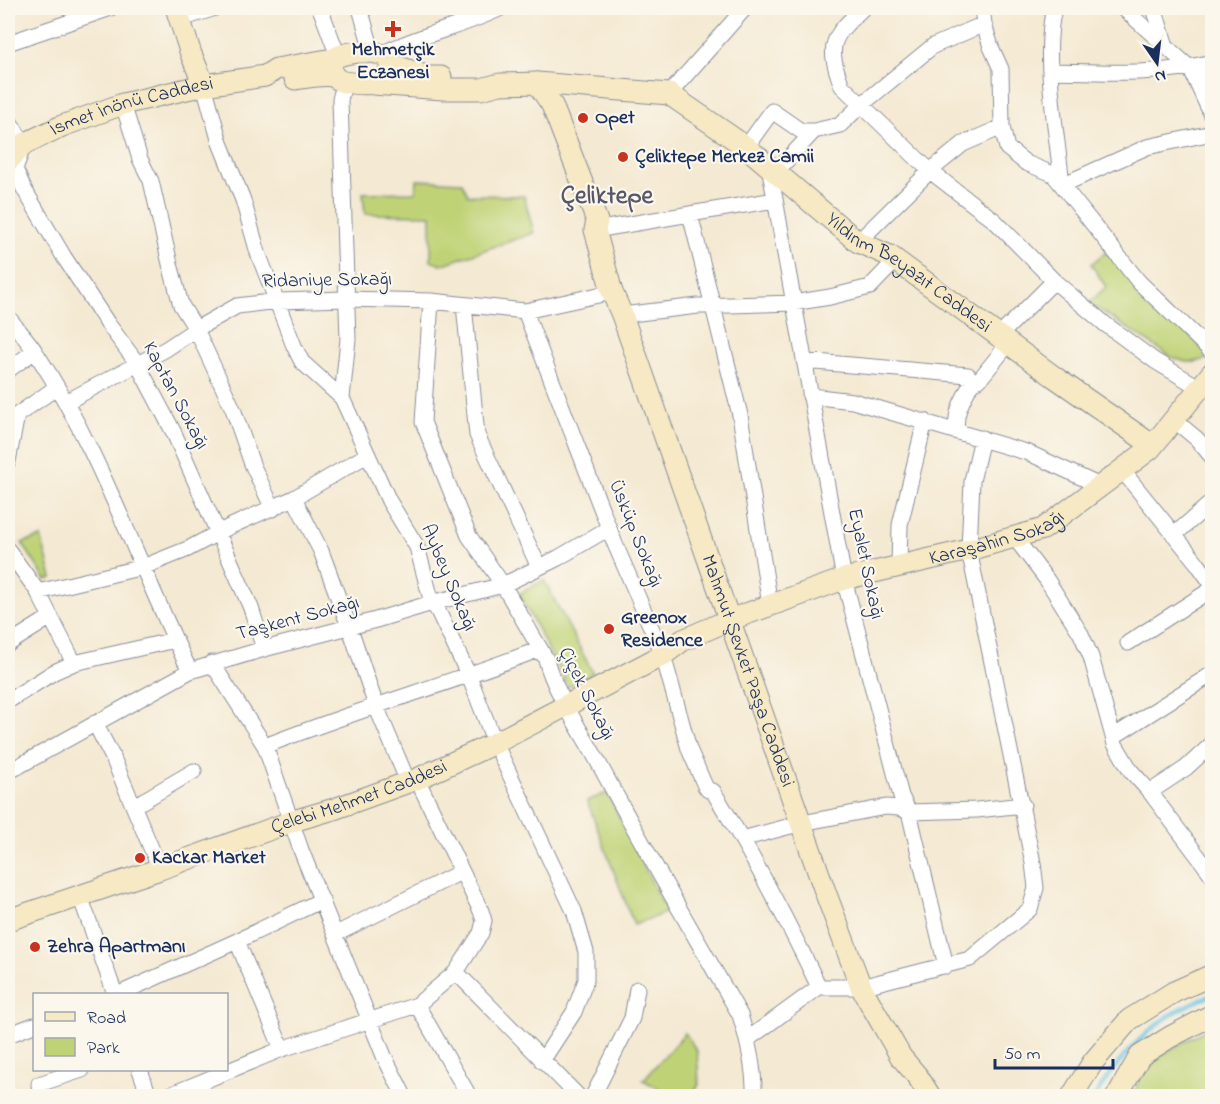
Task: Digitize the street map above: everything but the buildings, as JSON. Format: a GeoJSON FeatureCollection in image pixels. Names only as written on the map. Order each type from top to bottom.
{"type":"FeatureCollection","features":[{"type":"Feature","properties":{"kind":"street"},"geometry":{"type":"LineString","coordinates":[[8,43],[77,13],[111,8]]}},
{"type":"Feature","properties":{"kind":"street"},"geometry":{"type":"LineString","coordinates":[[204,85],[177,14],[214,8]]}},
{"type":"Feature","properties":{"kind":"street"},"geometry":{"type":"LineString","coordinates":[[320,8],[337,68],[339,100],[348,339],[342,398]]}},
{"type":"Feature","properties":{"kind":"street"},"geometry":{"type":"LineString","coordinates":[[360,8],[389,72],[385,78],[373,84]]}},
{"type":"Feature","properties":{"kind":"street"},"geometry":{"type":"LineString","coordinates":[[383,57],[418,48],[433,33],[501,8]]}},
{"type":"Feature","properties":{"kind":"street"},"geometry":{"type":"LineString","coordinates":[[669,94],[745,8]]}},
{"type":"Feature","properties":{"kind":"street"},"geometry":{"type":"LineString","coordinates":[[863,8],[840,29],[832,44],[836,71],[842,86],[930,171],[995,221],[1054,281],[1105,324],[1155,361],[1206,380]]}},
{"type":"Feature","properties":{"kind":"street"},"geometry":{"type":"LineString","coordinates":[[982,8],[991,47],[1001,69],[1002,128],[1007,148],[1026,164],[1053,174],[1138,282],[1212,352]]}},
{"type":"Feature","properties":{"kind":"street"},"geometry":{"type":"LineString","coordinates":[[1054,8],[1051,22],[1051,70],[1062,185]]}},
{"type":"Feature","properties":{"kind":"street"},"geometry":{"type":"LineString","coordinates":[[1126,8],[1190,68],[1212,81]]}},
{"type":"Feature","properties":{"kind":"street"},"geometry":{"type":"LineString","coordinates":[[1154,8],[1165,44]]}},
{"type":"Feature","properties":{"kind":"street"},"geometry":{"type":"LineString","coordinates":[[747,147],[772,111],[801,131],[814,131],[840,125],[933,46],[984,24]]}},
{"type":"Feature","properties":{"kind":"street","name":"İsmet İnönü Caddesi"},"geometry":{"type":"LineString","coordinates":[[8,161],[24,144],[62,126],[123,104],[204,85],[265,76],[276,69],[337,68],[383,57],[428,77],[483,77],[500,84]]}},
{"type":"Feature","properties":{"kind":"street"},"geometry":{"type":"LineString","coordinates":[[1051,70],[1130,73],[1190,68],[1212,62]]}},
{"type":"Feature","properties":{"kind":"street","name":"İsmet İnönü Caddesi"},"geometry":{"type":"LineString","coordinates":[[337,68],[373,84],[403,87],[481,89],[500,84],[537,83],[669,94]]}},
{"type":"Feature","properties":{"kind":"street"},"geometry":{"type":"LineString","coordinates":[[1190,68],[1212,116]]}},
{"type":"Feature","properties":{"kind":"street","name":"Mahmut Şevket Paşa Caddesi"},"geometry":{"type":"LineString","coordinates":[[537,83],[556,116],[597,221],[595,230],[612,292],[861,987],[901,1057],[930,1096]]}},
{"type":"Feature","properties":{"kind":"street","name":"Aybey Sokağı"},"geometry":{"type":"LineString","coordinates":[[204,85],[220,143],[243,200],[258,253],[294,346],[302,362],[342,398],[389,501],[417,548],[432,603],[469,676],[495,743],[574,911],[586,952],[586,980],[574,1011],[542,1061]]}},
{"type":"Feature","properties":{"kind":"street","name":"Yıldırım Beyazıt Caddesi"},"geometry":{"type":"LineString","coordinates":[[669,94],[747,147],[858,242],[896,260],[1152,445]]}},
{"type":"Feature","properties":{"kind":"street"},"geometry":{"type":"LineString","coordinates":[[123,104],[140,159],[151,181],[182,305],[196,328],[233,409],[252,464],[273,509]]}},
{"type":"Feature","properties":{"kind":"street"},"geometry":{"type":"LineString","coordinates":[[8,119],[24,144]]}},
{"type":"Feature","properties":{"kind":"street"},"geometry":{"type":"LineString","coordinates":[[858,242],[930,171],[963,144],[1002,128]]}},
{"type":"Feature","properties":{"kind":"street"},"geometry":{"type":"LineString","coordinates":[[772,169],[814,131]]}},
{"type":"Feature","properties":{"kind":"street"},"geometry":{"type":"LineString","coordinates":[[1062,185],[1147,147],[1212,133]]}},
{"type":"Feature","properties":{"kind":"street","name":"Kaptan Sokağı"},"geometry":{"type":"LineString","coordinates":[[24,144],[15,169],[24,189],[64,257],[137,363],[174,433],[251,608],[264,649]]}},
{"type":"Feature","properties":{"kind":"street","name":"Eyalet Sokağı"},"geometry":{"type":"LineString","coordinates":[[772,169],[775,200],[793,303],[844,579],[901,796],[909,812],[946,966]]}},
{"type":"Feature","properties":{"kind":"street"},"geometry":{"type":"LineString","coordinates":[[595,230],[775,200]]}},
{"type":"Feature","properties":{"kind":"street"},"geometry":{"type":"LineString","coordinates":[[690,214],[740,415],[770,605]]}},
{"type":"Feature","properties":{"kind":"street"},"geometry":{"type":"LineString","coordinates":[[621,315],[713,306],[793,303],[830,297],[870,287],[896,260]]}},
{"type":"Feature","properties":{"kind":"street"},"geometry":{"type":"LineString","coordinates":[[957,430],[957,411],[972,382],[979,380],[1004,340],[1054,281]]}},
{"type":"Feature","properties":{"kind":"street","name":"Ridaniye Sokağı"},"geometry":{"type":"LineString","coordinates":[[66,402],[166,349],[196,328],[237,306],[278,301],[346,299],[431,302],[525,312],[612,292]]}},
{"type":"Feature","properties":{"kind":"street","name":"Çiçek Sokağı"},"geometry":{"type":"LineString","coordinates":[[431,302],[423,422],[469,536],[503,585],[540,650],[567,706],[647,854],[740,1015],[747,1039],[754,1096]]}},
{"type":"Feature","properties":{"kind":"street"},"geometry":{"type":"LineString","coordinates":[[464,305],[477,435],[539,567]]}},
{"type":"Feature","properties":{"kind":"street","name":"Üsküp Sokağı"},"geometry":{"type":"LineString","coordinates":[[525,312],[609,528],[663,655],[689,749],[705,786],[708,790],[713,791],[742,839],[819,987]]}},
{"type":"Feature","properties":{"kind":"street"},"geometry":{"type":"LineString","coordinates":[[8,317],[35,351],[66,402],[190,671]]}},
{"type":"Feature","properties":{"kind":"street"},"geometry":{"type":"LineString","coordinates":[[8,370],[35,351]]}},
{"type":"Feature","properties":{"kind":"street"},"geometry":{"type":"LineString","coordinates":[[804,361],[968,375],[972,382]]}},
{"type":"Feature","properties":{"kind":"street","name":"Karaşahin Sokağı"},"geometry":{"type":"LineString","coordinates":[[663,655],[683,640],[729,620],[844,579],[969,550],[1043,529],[1150,449],[1206,380]]}},
{"type":"Feature","properties":{"kind":"street"},"geometry":{"type":"LineString","coordinates":[[8,461],[18,415],[57,387]]}},
{"type":"Feature","properties":{"kind":"street"},"geometry":{"type":"LineString","coordinates":[[810,396],[853,401],[957,430],[1029,453],[1100,486]]}},
{"type":"Feature","properties":{"kind":"street"},"geometry":{"type":"LineString","coordinates":[[1173,419],[1212,457]]}},
{"type":"Feature","properties":{"kind":"street"},"geometry":{"type":"LineString","coordinates":[[900,566],[900,525],[925,421]]}},
{"type":"Feature","properties":{"kind":"street"},"geometry":{"type":"LineString","coordinates":[[747,1039],[819,987],[861,987],[970,959],[1030,909],[1036,888],[1023,805],[969,550],[972,481],[982,438]]}},
{"type":"Feature","properties":{"kind":"street"},"geometry":{"type":"LineString","coordinates":[[38,592],[143,567],[188,549],[229,527],[273,509],[368,455]]}},
{"type":"Feature","properties":{"kind":"street"},"geometry":{"type":"LineString","coordinates":[[1122,470],[1212,584]]}},
{"type":"Feature","properties":{"kind":"street"},"geometry":{"type":"LineString","coordinates":[[167,1096],[282,1049],[417,1005],[456,972],[481,933],[484,921],[481,911],[376,706],[350,626],[321,551],[294,498]]}},
{"type":"Feature","properties":{"kind":"street"},"geometry":{"type":"LineString","coordinates":[[1174,535],[1212,502]]}},
{"type":"Feature","properties":{"kind":"street","name":"Taşkent Sokağı"},"geometry":{"type":"LineString","coordinates":[[8,772],[190,671],[212,663],[503,585],[609,528]]}},
{"type":"Feature","properties":{"kind":"street"},"geometry":{"type":"LineString","coordinates":[[1015,538],[1047,580],[1081,634],[1091,657],[1113,737],[1131,771],[1150,792],[1212,874]]}},
{"type":"Feature","properties":{"kind":"street"},"geometry":{"type":"LineString","coordinates":[[8,550],[38,592],[74,663]]}},
{"type":"Feature","properties":{"kind":"street"},"geometry":{"type":"LineString","coordinates":[[1128,643],[1212,589]]}},
{"type":"Feature","properties":{"kind":"street"},"geometry":{"type":"LineString","coordinates":[[8,644],[51,617]]}},
{"type":"Feature","properties":{"kind":"street"},"geometry":{"type":"LineString","coordinates":[[8,701],[54,672],[74,663],[175,640]]}},
{"type":"Feature","properties":{"kind":"street"},"geometry":{"type":"LineString","coordinates":[[265,746],[317,725],[469,676],[540,650]]}},
{"type":"Feature","properties":{"kind":"street","name":"Çelebi Mehmet Caddesi"},"geometry":{"type":"LineString","coordinates":[[8,920],[160,869],[292,821],[334,809],[412,780],[495,743],[663,655]]}},
{"type":"Feature","properties":{"kind":"street"},"geometry":{"type":"LineString","coordinates":[[212,663],[265,746],[301,850],[384,1056],[404,1096]]}},
{"type":"Feature","properties":{"kind":"street"},"geometry":{"type":"LineString","coordinates":[[1113,737],[1212,674]]}},
{"type":"Feature","properties":{"kind":"street"},"geometry":{"type":"LineString","coordinates":[[95,723],[134,806],[160,869]]}},
{"type":"Feature","properties":{"kind":"street"},"geometry":{"type":"LineString","coordinates":[[1150,792],[1186,768],[1212,744]]}},
{"type":"Feature","properties":{"kind":"street"},"geometry":{"type":"LineString","coordinates":[[134,806],[194,771]]}},
{"type":"Feature","properties":{"kind":"street"},"geometry":{"type":"LineString","coordinates":[[742,839],[802,823],[886,807],[909,812],[977,810],[1023,805]]}},
{"type":"Feature","properties":{"kind":"street"},"geometry":{"type":"LineString","coordinates":[[336,934],[461,872]]}},
{"type":"Feature","properties":{"kind":"street"},"geometry":{"type":"LineString","coordinates":[[80,896],[117,993]]}},
{"type":"Feature","properties":{"kind":"street"},"geometry":{"type":"LineString","coordinates":[[119,993],[237,941],[322,900]]}},
{"type":"Feature","properties":{"kind":"street"},"geometry":{"type":"LineString","coordinates":[[237,941],[282,1049]]}},
{"type":"Feature","properties":{"kind":"street"},"geometry":{"type":"LineString","coordinates":[[456,972],[578,1096]]}},
{"type":"Feature","properties":{"kind":"street"},"geometry":{"type":"LineString","coordinates":[[1072,1096],[1093,1062],[1129,1020],[1174,992],[1212,975]]}},
{"type":"Feature","properties":{"kind":"street"},"geometry":{"type":"LineString","coordinates":[[593,1096],[632,1018],[637,989]]}},
{"type":"Feature","properties":{"kind":"street"},"geometry":{"type":"LineString","coordinates":[[417,1005],[470,1096]]}},
{"type":"Feature","properties":{"kind":"street"},"geometry":{"type":"LineString","coordinates":[[1117,1096],[1140,1056],[1212,1015]]}},
{"type":"Feature","properties":{"kind":"street"},"geometry":{"type":"LineString","coordinates":[[8,1035],[33,1025]]}},
{"type":"Feature","properties":{"kind":"street"},"geometry":{"type":"LineString","coordinates":[[40,1096],[39,1084],[79,1071]]}},
{"type":"Feature","properties":{"kind":"street"},"geometry":{"type":"LineString","coordinates":[[140,1071],[149,1096]]}},
{"type":"Feature","properties":{"kind":"green space"},"geometry":{"type":"Polygon","coordinates":[[[417,180],[462,182],[468,195],[524,196],[534,233],[441,265],[431,261],[431,215],[365,214],[363,193],[416,192],[417,180]]]}},
{"type":"Feature","properties":{"kind":"green space"},"geometry":{"type":"Polygon","coordinates":[[[1106,252],[1208,353],[1207,358],[1189,362],[1171,357],[1089,303],[1106,287],[1091,264],[1106,252]]]}},
{"type":"Feature","properties":{"kind":"green space"},"geometry":{"type":"Polygon","coordinates":[[[41,537],[52,578],[46,580],[22,543],[41,537]]]}},
{"type":"Feature","properties":{"kind":"green space"},"geometry":{"type":"Polygon","coordinates":[[[544,580],[593,673],[568,687],[519,594],[544,580]]]}},
{"type":"Feature","properties":{"kind":"green space"},"geometry":{"type":"Polygon","coordinates":[[[607,793],[667,912],[634,925],[587,801],[607,793]]]}},
{"type":"Feature","properties":{"kind":"green space"},"geometry":{"type":"Polygon","coordinates":[[[1212,1026],[1212,1091],[1207,1096],[1134,1096],[1140,1075],[1159,1056],[1212,1026]]]}},
{"type":"Feature","properties":{"kind":"green space"},"geometry":{"type":"Polygon","coordinates":[[[685,1033],[697,1051],[699,1084],[692,1096],[673,1096],[643,1080],[685,1033]]]}},
{"type":"Feature","properties":{"kind":"waterway"},"geometry":{"type":"LineString","coordinates":[[1095,1096],[1112,1071],[1142,1037],[1166,1018],[1212,995]]}},
{"type":"Feature","properties":{"kind":"place","name":"Mehmetçik Eczanesi"},"geometry":{"type":"Point","coordinates":[393,29]}},
{"type":"Feature","properties":{"kind":"place","name":"Opet"},"geometry":{"type":"Point","coordinates":[583,118]}},
{"type":"Feature","properties":{"kind":"place","name":"Çeliktepe Merkez Camii"},"geometry":{"type":"Point","coordinates":[623,157]}},
{"type":"Feature","properties":{"kind":"place","name":"Greenox Residence"},"geometry":{"type":"Point","coordinates":[609,629]}},
{"type":"Feature","properties":{"kind":"place","name":"Kackar Market"},"geometry":{"type":"Point","coordinates":[140,858]}},
{"type":"Feature","properties":{"kind":"place","name":"Zehra Apartmanı"},"geometry":{"type":"Point","coordinates":[35,947]}},
{"type":"Feature","properties":{"kind":"district","name":"Çeliktepe"},"geometry":{"type":"Point","coordinates":[607,197]}}]}
